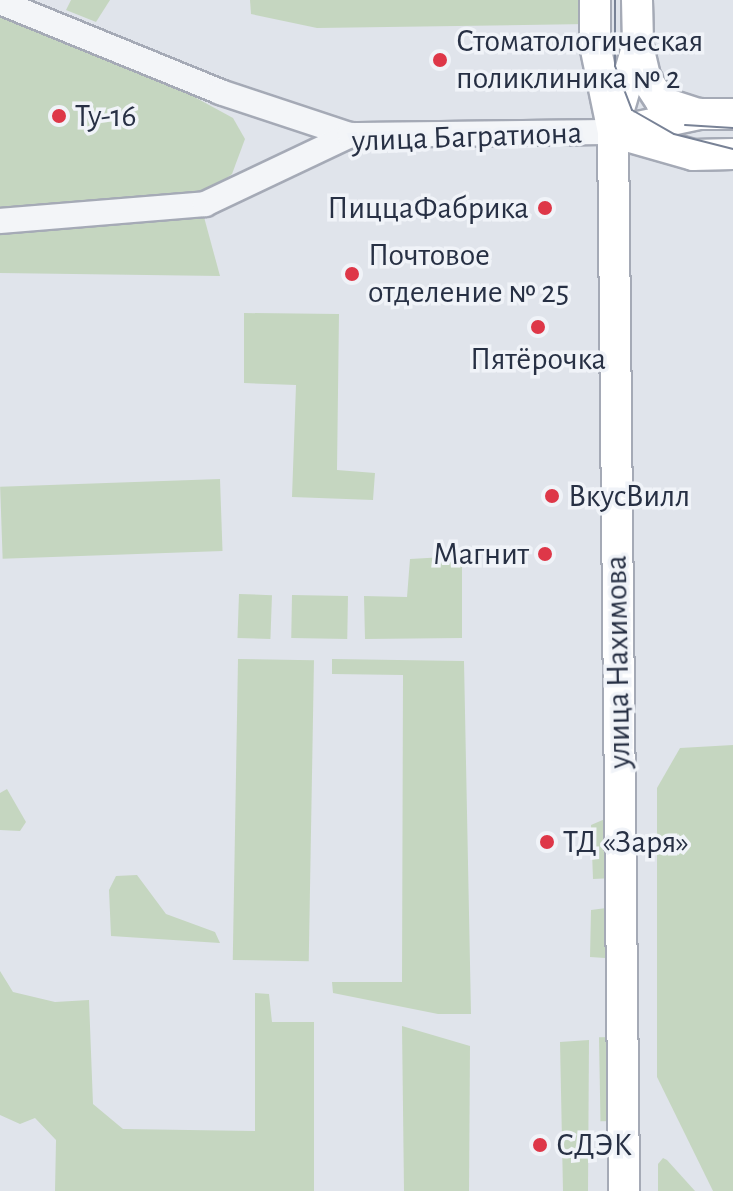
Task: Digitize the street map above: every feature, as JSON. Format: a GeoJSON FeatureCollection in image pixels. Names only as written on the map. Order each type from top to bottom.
{"type":"FeatureCollection","features":[{"type":"Feature","properties":{"kind":"main road","name":"улица Нахимова"},"geometry":{"type":"LineString","coordinates":[[595,0],[595,45],[613,132],[624,1191]]}},
{"type":"Feature","properties":{"kind":"main road","name":"улица Нахимова"},"geometry":{"type":"LineString","coordinates":[[613,132],[638,44],[637,0]]}},
{"type":"Feature","properties":{"kind":"main road"},"geometry":{"type":"LineString","coordinates":[[638,44],[645,77],[661,102],[700,114]]}},
{"type":"Feature","properties":{"kind":"main road","name":"улица Багратиона"},"geometry":{"type":"LineString","coordinates":[[613,132],[700,114],[733,114]]}},
{"type":"Feature","properties":{"kind":"main road","name":"улица Багратиона"},"geometry":{"type":"LineString","coordinates":[[613,132],[693,155],[733,154]]}},
{"type":"Feature","properties":{"kind":"street"},"geometry":{"type":"LineString","coordinates":[[0,2],[220,92],[350,135]]}},
{"type":"Feature","properties":{"kind":"street","name":"улица Багратиона"},"geometry":{"type":"LineString","coordinates":[[0,221],[205,204],[350,135],[613,132]]}},
{"type":"Feature","properties":{"kind":"green space"},"geometry":{"type":"Polygon","coordinates":[[[71,0],[110,0],[96,22],[66,10],[71,0]]]}},
{"type":"Feature","properties":{"kind":"green space"},"geometry":{"type":"Polygon","coordinates":[[[250,0],[587,0],[588,24],[317,28],[251,14],[250,0]]]}},
{"type":"Feature","properties":{"kind":"green space"},"geometry":{"type":"Polygon","coordinates":[[[0,16],[189,94],[233,118],[245,139],[232,174],[207,193],[0,212],[0,16]]]}},
{"type":"Feature","properties":{"kind":"green space"},"geometry":{"type":"Polygon","coordinates":[[[204,217],[220,276],[0,273],[0,230],[204,217]]]}},
{"type":"Feature","properties":{"kind":"green space"},"geometry":{"type":"Polygon","coordinates":[[[244,313],[339,314],[337,470],[375,473],[373,500],[292,497],[296,385],[244,383],[244,313]]]}},
{"type":"Feature","properties":{"kind":"green space"},"geometry":{"type":"Polygon","coordinates":[[[220,479],[223,551],[3,559],[0,487],[220,479]]]}},
{"type":"Feature","properties":{"kind":"green space"},"geometry":{"type":"Polygon","coordinates":[[[462,556],[462,638],[365,639],[364,596],[407,597],[410,559],[462,556]]]}},
{"type":"Feature","properties":{"kind":"green space"},"geometry":{"type":"Polygon","coordinates":[[[239,594],[272,595],[270,639],[237,638],[239,594]]]}},
{"type":"Feature","properties":{"kind":"green space"},"geometry":{"type":"Polygon","coordinates":[[[292,595],[348,596],[347,639],[291,638],[292,595]]]}},
{"type":"Feature","properties":{"kind":"green space"},"geometry":{"type":"Polygon","coordinates":[[[238,659],[314,660],[309,961],[233,960],[238,659]]]}},
{"type":"Feature","properties":{"kind":"green space"},"geometry":{"type":"Polygon","coordinates":[[[332,659],[464,661],[471,1014],[438,1014],[333,993],[332,982],[402,982],[403,675],[332,674],[332,659]]]}},
{"type":"Feature","properties":{"kind":"green space"},"geometry":{"type":"Polygon","coordinates":[[[733,745],[733,1191],[713,1191],[657,1077],[657,788],[680,748],[733,745]]]}},
{"type":"Feature","properties":{"kind":"green space"},"geometry":{"type":"Polygon","coordinates":[[[7,789],[26,822],[20,831],[0,830],[0,793],[7,789]]]}},
{"type":"Feature","properties":{"kind":"green space"},"geometry":{"type":"Polygon","coordinates":[[[612,816],[614,878],[593,879],[591,825],[612,816]]]}},
{"type":"Feature","properties":{"kind":"green space"},"geometry":{"type":"Polygon","coordinates":[[[137,875],[166,914],[215,932],[220,943],[111,936],[109,890],[116,876],[137,875]]]}},
{"type":"Feature","properties":{"kind":"green space"},"geometry":{"type":"Polygon","coordinates":[[[614,907],[615,1001],[605,1000],[605,958],[590,957],[591,910],[614,907]]]}},
{"type":"Feature","properties":{"kind":"green space"},"geometry":{"type":"Polygon","coordinates":[[[0,971],[13,992],[55,1002],[89,1000],[93,1104],[123,1129],[255,1131],[255,993],[269,994],[272,1022],[314,1022],[314,1191],[55,1191],[56,1140],[35,1118],[20,1124],[0,1115],[0,971]]]}},
{"type":"Feature","properties":{"kind":"green space"},"geometry":{"type":"Polygon","coordinates":[[[402,1026],[470,1046],[469,1191],[404,1191],[402,1026]]]}},
{"type":"Feature","properties":{"kind":"green space"},"geometry":{"type":"Polygon","coordinates":[[[599,1037],[619,1037],[620,1121],[600,1121],[599,1037]]]}},
{"type":"Feature","properties":{"kind":"green space"},"geometry":{"type":"Polygon","coordinates":[[[589,1040],[588,1191],[563,1191],[560,1042],[589,1040]]]}},
{"type":"Feature","properties":{"kind":"green space"},"geometry":{"type":"Polygon","coordinates":[[[663,1158],[695,1191],[658,1191],[658,1164],[663,1158]]]}},
{"type":"Feature","properties":{"kind":"tram line"},"geometry":{"type":"LineString","coordinates":[[615,0],[615,66],[632,110],[674,134],[733,149]]}},
{"type":"Feature","properties":{"kind":"tram line"},"geometry":{"type":"LineString","coordinates":[[685,125],[733,128]]}},
{"type":"Feature","properties":{"kind":"place","name":"Стоматологическая поликлиника № 2"},"geometry":{"type":"Point","coordinates":[440,60]}},
{"type":"Feature","properties":{"kind":"place","name":"Ту-16"},"geometry":{"type":"Point","coordinates":[59,116]}},
{"type":"Feature","properties":{"kind":"place","name":"ПиццаФабрика"},"geometry":{"type":"Point","coordinates":[545,208]}},
{"type":"Feature","properties":{"kind":"place","name":"Почтовое отделение № 25"},"geometry":{"type":"Point","coordinates":[352,274]}},
{"type":"Feature","properties":{"kind":"place","name":"Пятёрочка"},"geometry":{"type":"Point","coordinates":[538,327]}},
{"type":"Feature","properties":{"kind":"place","name":"ВкусВилл"},"geometry":{"type":"Point","coordinates":[552,496]}},
{"type":"Feature","properties":{"kind":"place","name":"Магнит"},"geometry":{"type":"Point","coordinates":[545,554]}},
{"type":"Feature","properties":{"kind":"place","name":"ТД «Заря»"},"geometry":{"type":"Point","coordinates":[547,842]}},
{"type":"Feature","properties":{"kind":"place","name":"СДЭК"},"geometry":{"type":"Point","coordinates":[540,1145]}}]}
